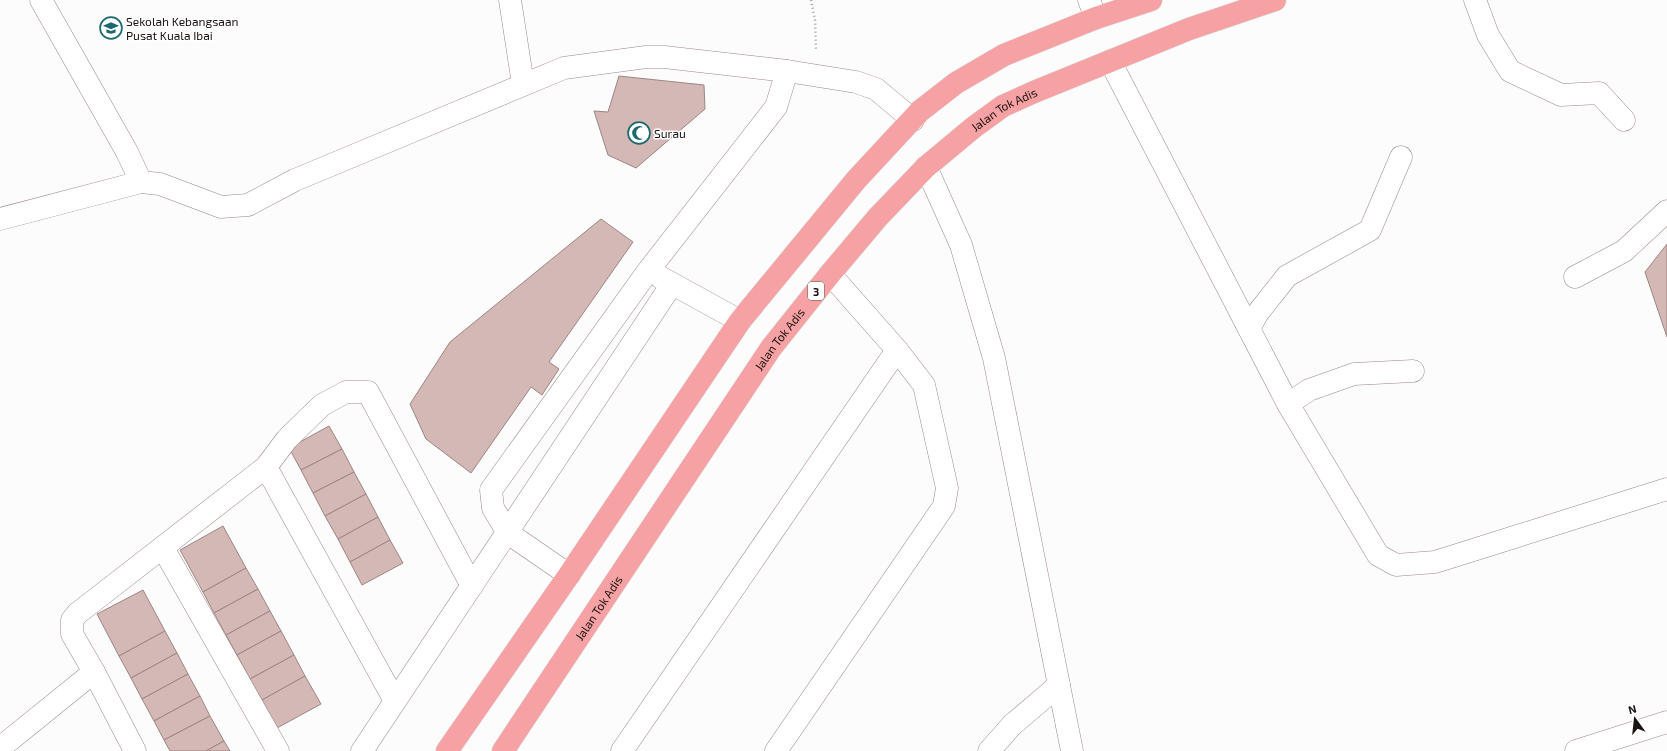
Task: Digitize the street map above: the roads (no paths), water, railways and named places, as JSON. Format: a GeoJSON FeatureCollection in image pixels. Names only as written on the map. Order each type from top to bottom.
{"type":"FeatureCollection","features":[{"type":"Feature","properties":{"kind":"main road"},"geometry":{"type":"LineString","coordinates":[[447,751],[569,575],[740,321],[856,180],[920,111],[956,83],[1004,55],[1093,9],[1151,0]]}},
{"type":"Feature","properties":{"kind":"main road","name":"Jalan Tok Adis"},"geometry":{"type":"LineString","coordinates":[[503,751],[771,348],[878,217],[926,167],[974,127],[1003,106],[1189,29],[1275,0]]}},
{"type":"Feature","properties":{"kind":"street"},"geometry":{"type":"LineString","coordinates":[[41,0],[127,152],[141,182]]}},
{"type":"Feature","properties":{"kind":"street"},"geometry":{"type":"LineString","coordinates":[[510,0],[523,84]]}},
{"type":"Feature","properties":{"kind":"street"},"geometry":{"type":"LineString","coordinates":[[1475,0],[1488,35],[1510,71],[1561,95],[1599,93],[1624,120]]}},
{"type":"Feature","properties":{"kind":"street"},"geometry":{"type":"LineString","coordinates":[[0,219],[141,182],[160,184],[221,207],[248,205],[295,180],[564,68],[646,57],[664,57],[787,71],[856,82],[876,89],[913,120]]}},
{"type":"Feature","properties":{"kind":"street"},"geometry":{"type":"LineString","coordinates":[[1110,61],[1288,404],[1378,555],[1396,565],[1435,562],[1667,489]]}},
{"type":"Feature","properties":{"kind":"street"},"geometry":{"type":"LineString","coordinates":[[569,575],[508,533],[493,508],[491,490],[648,271],[776,107],[787,71]]}},
{"type":"Feature","properties":{"kind":"street"},"geometry":{"type":"LineString","coordinates":[[1249,329],[1257,314],[1287,276],[1370,230],[1401,157]]}},
{"type":"Feature","properties":{"kind":"street"},"geometry":{"type":"LineString","coordinates":[[926,167],[961,245],[994,358],[1072,751]]}},
{"type":"Feature","properties":{"kind":"street"},"geometry":{"type":"LineString","coordinates":[[1575,277],[1624,251],[1667,211]]}},
{"type":"Feature","properties":{"kind":"street"},"geometry":{"type":"LineString","coordinates":[[648,271],[740,321]]}},
{"type":"Feature","properties":{"kind":"street"},"geometry":{"type":"LineString","coordinates":[[776,751],[944,506],[947,488],[924,385],[897,350],[830,274]]}},
{"type":"Feature","properties":{"kind":"street"},"geometry":{"type":"LineString","coordinates":[[362,751],[672,284]]}},
{"type":"Feature","properties":{"kind":"street"},"geometry":{"type":"LineString","coordinates":[[622,751],[897,350]]}},
{"type":"Feature","properties":{"kind":"street"},"geometry":{"type":"LineString","coordinates":[[1288,404],[1309,390],[1354,374],[1413,370]]}},
{"type":"Feature","properties":{"kind":"street"},"geometry":{"type":"LineString","coordinates":[[135,751],[94,672],[72,634],[72,620],[78,613],[266,467],[287,439],[322,405],[346,392],[368,392],[472,586]]}},
{"type":"Feature","properties":{"kind":"street"},"geometry":{"type":"LineString","coordinates":[[266,467],[395,701]]}},
{"type":"Feature","properties":{"kind":"street"},"geometry":{"type":"LineString","coordinates":[[163,548],[278,751]]}},
{"type":"Feature","properties":{"kind":"street"},"geometry":{"type":"LineString","coordinates":[[0,748],[94,672]]}},
{"type":"Feature","properties":{"kind":"street"},"geometry":{"type":"LineString","coordinates":[[989,751],[1012,725],[1059,685]]}},
{"type":"Feature","properties":{"kind":"street"},"geometry":{"type":"LineString","coordinates":[[1576,751],[1667,722]]}},
{"type":"Feature","properties":{"kind":"place","name":"Sekolah Kebangsaan Pusat Kuala Ibai"},"geometry":{"type":"Point","coordinates":[111,28]}},
{"type":"Feature","properties":{"kind":"place","name":"Surau"},"geometry":{"type":"Point","coordinates":[639,133]}}]}
